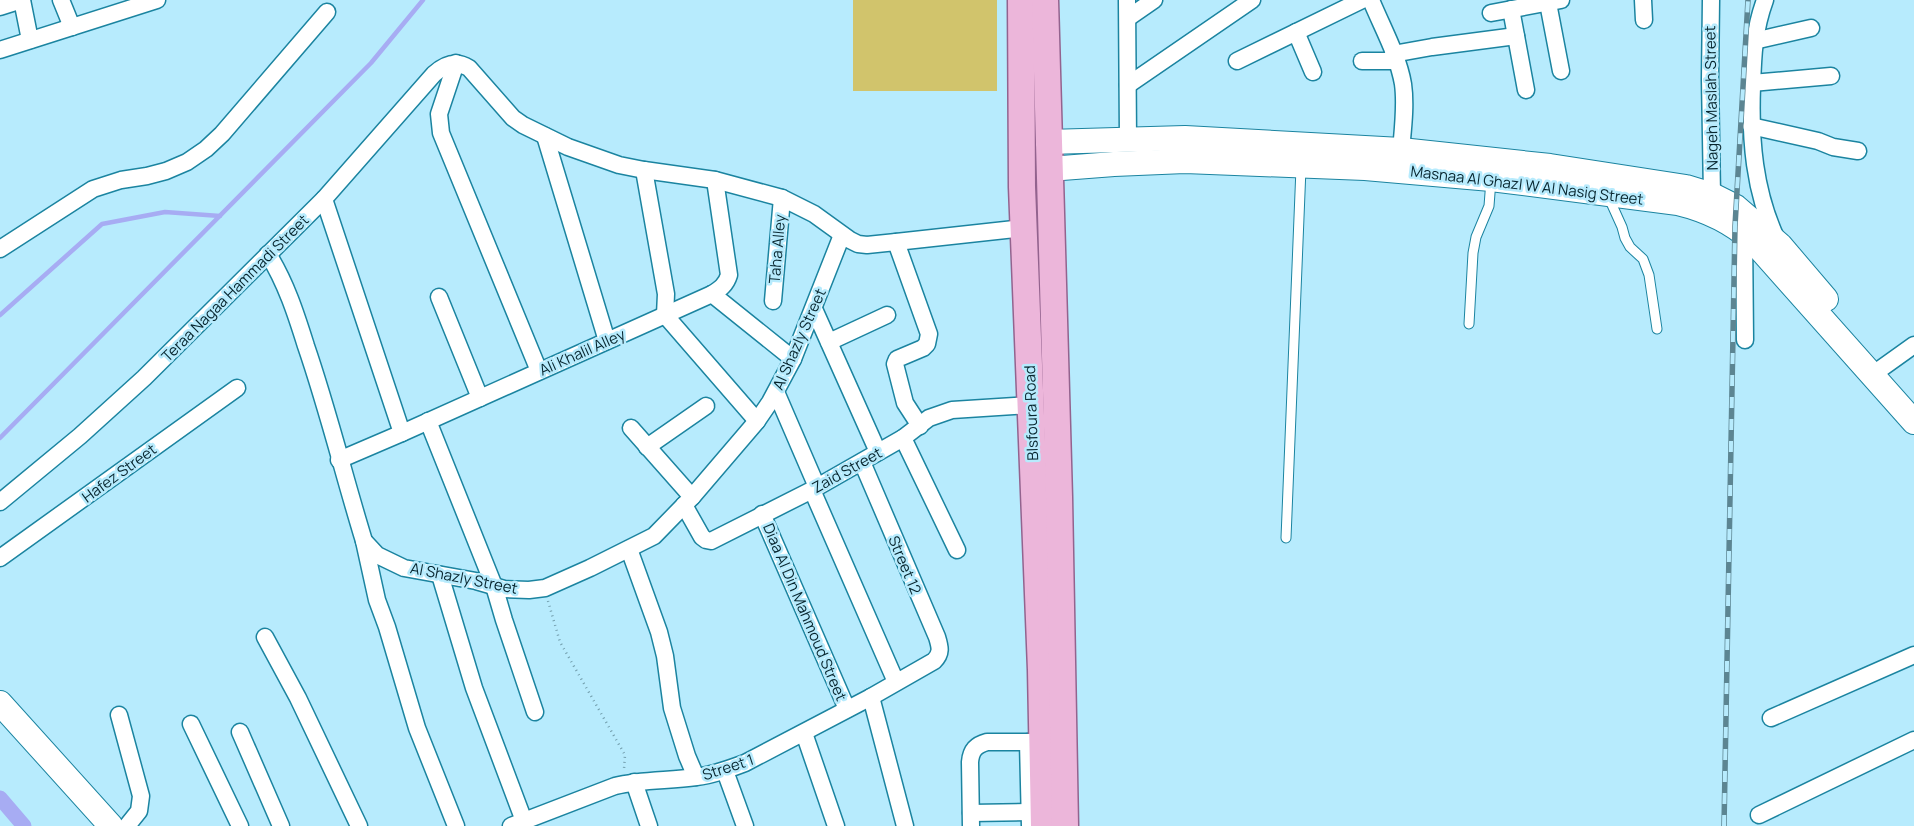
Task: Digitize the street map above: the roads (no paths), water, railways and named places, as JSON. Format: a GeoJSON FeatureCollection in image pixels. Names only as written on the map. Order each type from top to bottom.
{"type":"FeatureCollection","features":[{"type":"Feature","properties":{"kind":"main road","name":"Blsfoura Road"},"geometry":{"type":"LineString","coordinates":[[1021,0],[1024,228],[1030,405],[1046,498],[1065,826]]}},
{"type":"Feature","properties":{"kind":"main road","name":"Blsfoura Road"},"geometry":{"type":"LineString","coordinates":[[1034,821],[1035,742],[1041,670],[1046,498],[1049,169],[1045,0]]}},
{"type":"Feature","properties":{"kind":"main road","name":"Masnaa Al Ghazl W Al Nasig Street"},"geometry":{"type":"LineString","coordinates":[[1048,142],[1128,139],[1185,150],[1302,154],[1401,150],[1492,169],[1608,184],[1686,187],[1712,195],[1736,207],[1780,245],[1879,370],[1914,422]]}},
{"type":"Feature","properties":{"kind":"main road","name":"Masnaa Al Ghazl W Al Nasig Street"},"geometry":{"type":"LineString","coordinates":[[1049,169],[1114,164],[1185,150]]}},
{"type":"Feature","properties":{"kind":"main road","name":"Masnaa Al Ghazl W Al Nasig Street"},"geometry":{"type":"LineString","coordinates":[[1302,154],[1428,172],[1492,169]]}},
{"type":"Feature","properties":{"kind":"main road","name":"Masnaa Al Ghazl W Al Nasig Street"},"geometry":{"type":"LineString","coordinates":[[1608,184],[1698,208],[1717,216],[1744,233],[1879,370],[1914,397]]}},
{"type":"Feature","properties":{"kind":"main road"},"geometry":{"type":"LineString","coordinates":[[0,703],[111,826]]}},
{"type":"Feature","properties":{"kind":"street"},"geometry":{"type":"LineString","coordinates":[[0,7],[22,0],[30,40]]}},
{"type":"Feature","properties":{"kind":"street"},"geometry":{"type":"LineString","coordinates":[[61,0],[72,27]]}},
{"type":"Feature","properties":{"kind":"street"},"geometry":{"type":"LineString","coordinates":[[0,50],[157,0]]}},
{"type":"Feature","properties":{"kind":"street"},"geometry":{"type":"LineString","coordinates":[[1127,0],[1128,139]]}},
{"type":"Feature","properties":{"kind":"street"},"geometry":{"type":"LineString","coordinates":[[1128,18],[1154,0]]}},
{"type":"Feature","properties":{"kind":"street"},"geometry":{"type":"LineString","coordinates":[[1128,85],[1252,0]]}},
{"type":"Feature","properties":{"kind":"street"},"geometry":{"type":"LineString","coordinates":[[1237,61],[1362,0]]}},
{"type":"Feature","properties":{"kind":"street"},"geometry":{"type":"LineString","coordinates":[[1370,0],[1395,57],[1403,82],[1401,150]]}},
{"type":"Feature","properties":{"kind":"street"},"geometry":{"type":"LineString","coordinates":[[1643,0],[1644,20]]}},
{"type":"Feature","properties":{"kind":"street","name":"Nageh Maslah Street"},"geometry":{"type":"LineString","coordinates":[[1710,0],[1712,195]]}},
{"type":"Feature","properties":{"kind":"street"},"geometry":{"type":"LineString","coordinates":[[1765,0],[1754,41],[1751,126],[1760,194],[1780,245]]}},
{"type":"Feature","properties":{"kind":"street"},"geometry":{"type":"LineString","coordinates":[[1491,13],[1555,1],[1561,71]]}},
{"type":"Feature","properties":{"kind":"street"},"geometry":{"type":"LineString","coordinates":[[1511,9],[1526,90]]}},
{"type":"Feature","properties":{"kind":"street"},"geometry":{"type":"LineString","coordinates":[[0,249],[93,189],[121,180],[166,171],[187,162],[206,149],[222,134],[327,12]]}},
{"type":"Feature","properties":{"kind":"street"},"geometry":{"type":"LineString","coordinates":[[1754,41],[1811,28]]}},
{"type":"Feature","properties":{"kind":"street"},"geometry":{"type":"LineString","coordinates":[[1296,32],[1313,72]]}},
{"type":"Feature","properties":{"kind":"street"},"geometry":{"type":"LineString","coordinates":[[1362,61],[1395,57],[1432,47],[1516,36]]}},
{"type":"Feature","properties":{"kind":"street"},"geometry":{"type":"LineString","coordinates":[[539,371],[440,133],[439,114],[456,63],[463,64],[469,68],[513,118],[544,136],[593,157],[644,170],[715,180],[782,198],[814,214],[842,235],[858,244],[867,245],[1024,228]]}},
{"type":"Feature","properties":{"kind":"street","name":"Teraa Nagaa Hammadi Street"},"geometry":{"type":"LineString","coordinates":[[0,502],[80,436],[144,378],[324,199],[434,74],[448,65],[456,63]]}},
{"type":"Feature","properties":{"kind":"street"},"geometry":{"type":"LineString","coordinates":[[1752,83],[1831,76]]}},
{"type":"Feature","properties":{"kind":"street"},"geometry":{"type":"LineString","coordinates":[[1751,126],[1818,141],[1833,148],[1858,151]]}},
{"type":"Feature","properties":{"kind":"street"},"geometry":{"type":"LineString","coordinates":[[544,136],[607,341]]}},
{"type":"Feature","properties":{"kind":"street"},"geometry":{"type":"LineString","coordinates":[[644,170],[666,294],[665,315],[757,421]]}},
{"type":"Feature","properties":{"kind":"street","name":"Ali Khalil Alley"},"geometry":{"type":"LineString","coordinates":[[339,460],[712,294],[726,283],[729,275],[715,180]]}},
{"type":"Feature","properties":{"kind":"street","name":"Taha Alley"},"geometry":{"type":"LineString","coordinates":[[773,301],[782,198]]}},
{"type":"Feature","properties":{"kind":"street"},"geometry":{"type":"LineString","coordinates":[[324,199],[402,433]]}},
{"type":"Feature","properties":{"kind":"street"},"geometry":{"type":"LineString","coordinates":[[1744,233],[1745,340]]}},
{"type":"Feature","properties":{"kind":"street","name":"Al Shazly Street"},"geometry":{"type":"LineString","coordinates":[[364,541],[377,555],[404,568],[513,590],[545,588],[654,536],[688,501],[757,421],[776,392],[793,359],[842,235]]}},
{"type":"Feature","properties":{"kind":"street"},"geometry":{"type":"LineString","coordinates":[[896,242],[929,334],[927,344],[923,348],[897,358],[895,364],[905,403],[920,426]]}},
{"type":"Feature","properties":{"kind":"street"},"geometry":{"type":"LineString","coordinates":[[268,254],[279,271],[291,301],[315,373],[364,541],[377,600],[392,641],[417,728],[456,826]]}},
{"type":"Feature","properties":{"kind":"street"},"geometry":{"type":"LineString","coordinates":[[712,294],[793,359]]}},
{"type":"Feature","properties":{"kind":"street"},"geometry":{"type":"LineString","coordinates":[[439,297],[480,398]]}},
{"type":"Feature","properties":{"kind":"street"},"geometry":{"type":"LineString","coordinates":[[814,309],[878,452]]}},
{"type":"Feature","properties":{"kind":"street"},"geometry":{"type":"LineString","coordinates":[[829,342],[887,315]]}},
{"type":"Feature","properties":{"kind":"street"},"geometry":{"type":"LineString","coordinates":[[1879,370],[1914,345]]}},
{"type":"Feature","properties":{"kind":"street","name":"Hafez Street"},"geometry":{"type":"LineString","coordinates":[[0,558],[237,388]]}},
{"type":"Feature","properties":{"kind":"street"},"geometry":{"type":"LineString","coordinates":[[776,392],[814,489],[896,682]]}},
{"type":"Feature","properties":{"kind":"street","name":"Zaid Street"},"geometry":{"type":"LineString","coordinates":[[688,501],[702,537],[711,541],[814,489],[903,438],[940,413],[952,410],[1030,405]]}},
{"type":"Feature","properties":{"kind":"street"},"geometry":{"type":"LineString","coordinates":[[647,446],[706,406]]}},
{"type":"Feature","properties":{"kind":"street"},"geometry":{"type":"LineString","coordinates":[[428,421],[494,586],[535,712]]}},
{"type":"Feature","properties":{"kind":"street"},"geometry":{"type":"LineString","coordinates":[[631,428],[647,446],[688,501]]}},
{"type":"Feature","properties":{"kind":"street"},"geometry":{"type":"LineString","coordinates":[[903,438],[957,550]]}},
{"type":"Feature","properties":{"kind":"street","name":"Street 12"},"geometry":{"type":"LineString","coordinates":[[862,462],[939,644],[939,656],[929,664]]}},
{"type":"Feature","properties":{"kind":"street","name":"Diaa Al Din Mahmoud Street"},"geometry":{"type":"LineString","coordinates":[[762,514],[847,709]]}},
{"type":"Feature","properties":{"kind":"street"},"geometry":{"type":"LineString","coordinates":[[629,549],[659,632],[665,656],[672,708],[687,756],[696,777]]}},
{"type":"Feature","properties":{"kind":"street"},"geometry":{"type":"LineString","coordinates":[[440,574],[518,824]]}},
{"type":"Feature","properties":{"kind":"street"},"geometry":{"type":"LineString","coordinates":[[265,637],[298,698],[359,826]]}},
{"type":"Feature","properties":{"kind":"street"},"geometry":{"type":"LineString","coordinates":[[1771,718],[1914,655]]}},
{"type":"Feature","properties":{"kind":"street","name":"Street 1"},"geometry":{"type":"LineString","coordinates":[[518,824],[629,783],[696,777],[725,770],[765,754],[929,664]]}},
{"type":"Feature","properties":{"kind":"street"},"geometry":{"type":"LineString","coordinates":[[871,697],[905,826]]}},
{"type":"Feature","properties":{"kind":"street"},"geometry":{"type":"LineString","coordinates":[[119,714],[141,796],[139,811],[127,826]]}},
{"type":"Feature","properties":{"kind":"street"},"geometry":{"type":"LineString","coordinates":[[191,724],[240,826]]}},
{"type":"Feature","properties":{"kind":"street"},"geometry":{"type":"LineString","coordinates":[[240,732],[281,826]]}},
{"type":"Feature","properties":{"kind":"street"},"geometry":{"type":"LineString","coordinates":[[804,732],[836,826]]}},
{"type":"Feature","properties":{"kind":"street"},"geometry":{"type":"LineString","coordinates":[[1759,815],[1914,740]]}},
{"type":"Feature","properties":{"kind":"street"},"geometry":{"type":"LineString","coordinates":[[1034,821],[971,819],[970,755],[974,748],[987,742],[1035,742]]}},
{"type":"Feature","properties":{"kind":"street"},"geometry":{"type":"LineString","coordinates":[[725,770],[745,826]]}},
{"type":"Feature","properties":{"kind":"street"},"geometry":{"type":"LineString","coordinates":[[629,783],[649,826]]}},
{"type":"Feature","properties":{"kind":"lane"},"geometry":{"type":"LineString","coordinates":[[1286,538],[1302,154]]}},
{"type":"Feature","properties":{"kind":"lane"},"geometry":{"type":"LineString","coordinates":[[1469,324],[1473,253],[1476,237],[1489,206],[1492,169]]}},
{"type":"Feature","properties":{"kind":"lane"},"geometry":{"type":"LineString","coordinates":[[1608,184],[1625,238],[1630,247],[1643,259],[1649,275],[1657,329]]}},
{"type":"Feature","properties":{"kind":"waterway"},"geometry":{"type":"LineString","coordinates":[[0,438],[371,63],[423,0]]}},
{"type":"Feature","properties":{"kind":"waterway"},"geometry":{"type":"LineString","coordinates":[[0,315],[102,224],[165,212],[220,216]]}},
{"type":"Feature","properties":{"kind":"waterway"},"geometry":{"type":"LineString","coordinates":[[0,798],[24,826]]}},
{"type":"Feature","properties":{"kind":"railway"},"geometry":{"type":"LineString","coordinates":[[1724,826],[1735,226],[1748,0]]}}]}
